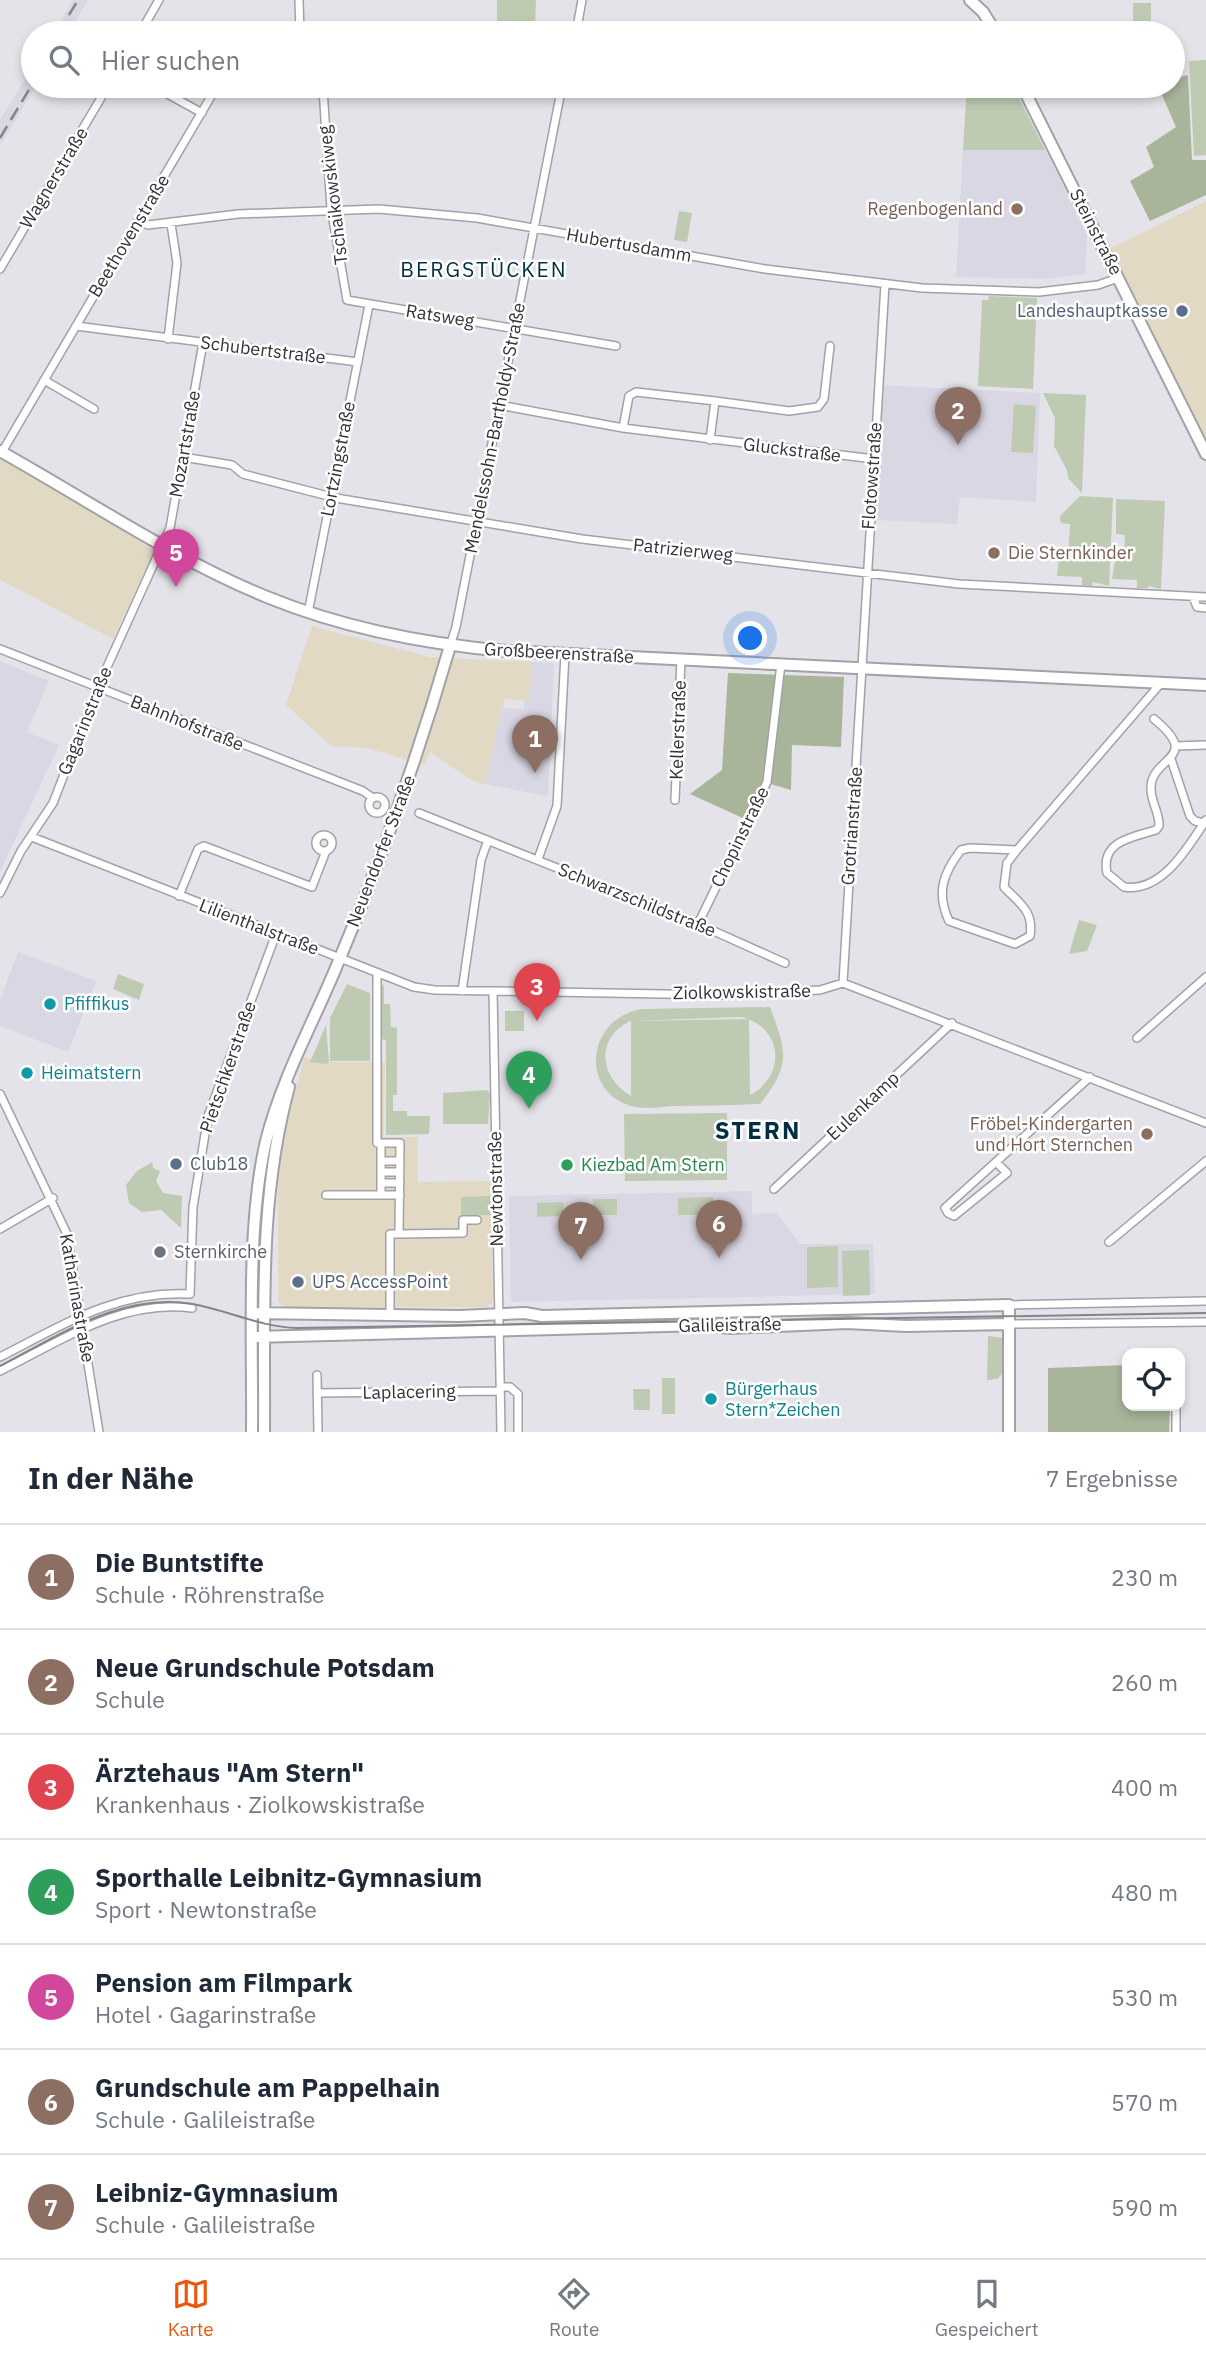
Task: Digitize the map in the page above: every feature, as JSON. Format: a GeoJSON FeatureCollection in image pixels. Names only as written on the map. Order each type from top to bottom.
{"type":"FeatureCollection","features":[{"type":"Feature","properties":{"kind":"street"},"geometry":{"type":"LineString","coordinates":[[146,21],[159,0]]}},
{"type":"Feature","properties":{"kind":"street"},"geometry":{"type":"LineString","coordinates":[[299,0],[300,21]]}},
{"type":"Feature","properties":{"kind":"street"},"geometry":{"type":"LineString","coordinates":[[578,21],[582,0]]}},
{"type":"Feature","properties":{"kind":"street"},"geometry":{"type":"LineString","coordinates":[[970,0],[989,21]]}},
{"type":"Feature","properties":{"kind":"street","name":"Wagnerstraße"},"geometry":{"type":"LineString","coordinates":[[0,269],[101,98]]}},
{"type":"Feature","properties":{"kind":"street"},"geometry":{"type":"LineString","coordinates":[[175,98],[202,113]]}},
{"type":"Feature","properties":{"kind":"street","name":"Beethovenstraße"},"geometry":{"type":"LineString","coordinates":[[1,451],[210,98]]}},
{"type":"Feature","properties":{"kind":"street","name":"Tschaikowskiweg"},"geometry":{"type":"LineString","coordinates":[[324,98],[331,208],[347,300]]}},
{"type":"Feature","properties":{"kind":"street","name":"Mendelssohn-Bartholdy-Straße"},"geometry":{"type":"LineString","coordinates":[[450,646],[560,98]]}},
{"type":"Feature","properties":{"kind":"street","name":"Steinstraße"},"geometry":{"type":"LineString","coordinates":[[1028,98],[1206,454]]}},
{"type":"Feature","properties":{"kind":"street","name":"Hubertusdamm"},"geometry":{"type":"LineString","coordinates":[[139,221],[148,225],[172,224],[238,214],[331,208],[425,212],[533,227],[765,269],[885,284],[1039,292],[1098,285],[1118,278]]}},
{"type":"Feature","properties":{"kind":"street"},"geometry":{"type":"LineString","coordinates":[[168,338],[177,263],[172,224]]}},
{"type":"Feature","properties":{"kind":"street","name":"Flotowstraße"},"geometry":{"type":"LineString","coordinates":[[861,668],[885,284]]}},
{"type":"Feature","properties":{"kind":"street","name":"Ratsweg"},"geometry":{"type":"LineString","coordinates":[[347,300],[615,346]]}},
{"type":"Feature","properties":{"kind":"street","name":"Lortzingstraße"},"geometry":{"type":"LineString","coordinates":[[308,613],[369,305]]}},
{"type":"Feature","properties":{"kind":"street","name":"Schubertstraße"},"geometry":{"type":"LineString","coordinates":[[76,326],[358,362]]}},
{"type":"Feature","properties":{"kind":"street","name":"Mozartstraße"},"geometry":{"type":"LineString","coordinates":[[162,545],[170,528],[203,343]]}},
{"type":"Feature","properties":{"kind":"street"},"geometry":{"type":"LineString","coordinates":[[623,428],[629,396],[636,392],[789,411],[818,407],[824,398],[830,346]]}},
{"type":"Feature","properties":{"kind":"street"},"geometry":{"type":"LineString","coordinates":[[44,380],[94,410]]}},
{"type":"Feature","properties":{"kind":"street"},"geometry":{"type":"LineString","coordinates":[[710,440],[715,401]]}},
{"type":"Feature","properties":{"kind":"street","name":"Gluckstraße"},"geometry":{"type":"LineString","coordinates":[[499,405],[623,428],[874,459]]}},
{"type":"Feature","properties":{"kind":"street","name":"Großbeerenstraße"},"geometry":{"type":"LineString","coordinates":[[1,451],[162,545],[239,585],[308,613],[397,636],[450,646],[565,654],[1206,685]]}},
{"type":"Feature","properties":{"kind":"street","name":"Patrizierweg"},"geometry":{"type":"LineString","coordinates":[[183,457],[232,465],[243,474],[331,495],[582,539],[959,584],[1206,597]]}},
{"type":"Feature","properties":{"kind":"street","name":"Gagarinstraße"},"geometry":{"type":"LineString","coordinates":[[1,887],[53,803],[98,687],[162,545]]}},
{"type":"Feature","properties":{"kind":"street"},"geometry":{"type":"LineString","coordinates":[[1193,597],[1197,607],[1206,608]]}},
{"type":"Feature","properties":{"kind":"street","name":"Neuendorfer Straße"},"geometry":{"type":"LineString","coordinates":[[264,1432],[259,1337],[260,1175],[277,1100],[340,959],[400,806],[450,646]]}},
{"type":"Feature","properties":{"kind":"street","name":"Bahnhofstraße"},"geometry":{"type":"LineString","coordinates":[[0,649],[363,791],[373,799]]}},
{"type":"Feature","properties":{"kind":"street"},"geometry":{"type":"LineString","coordinates":[[538,859],[557,806],[565,654]]}},
{"type":"Feature","properties":{"kind":"street","name":"Kellerstraße"},"geometry":{"type":"LineString","coordinates":[[676,800],[681,659]]}},
{"type":"Feature","properties":{"kind":"street","name":"Chopinstraße"},"geometry":{"type":"LineString","coordinates":[[698,924],[767,782],[781,664]]}},
{"type":"Feature","properties":{"kind":"street","name":"Grotrianstraße"},"geometry":{"type":"LineString","coordinates":[[843,983],[861,668]]}},
{"type":"Feature","properties":{"kind":"street"},"geometry":{"type":"LineString","coordinates":[[1017,850],[961,850],[943,879],[943,907],[949,921],[1015,944],[1030,936],[1032,920],[1027,909],[1004,887],[1007,863],[1162,682]]}},
{"type":"Feature","properties":{"kind":"street"},"geometry":{"type":"LineString","coordinates":[[1154,719],[1169,731],[1175,746],[1171,759],[1156,772],[1152,782],[1159,826],[1156,830],[1117,842],[1107,857],[1107,873],[1124,887],[1149,883],[1182,855],[1205,822],[1195,821],[1190,816],[1171,759]]}},
{"type":"Feature","properties":{"kind":"street"},"geometry":{"type":"LineString","coordinates":[[1175,746],[1206,745]]}},
{"type":"Feature","properties":{"kind":"street","name":"Schwarzschildstraße"},"geometry":{"type":"LineString","coordinates":[[419,813],[698,924],[785,963]]}},
{"type":"Feature","properties":{"kind":"street","name":"Lilienthalstraße"},"geometry":{"type":"LineString","coordinates":[[32,837],[340,959]]}},
{"type":"Feature","properties":{"kind":"street"},"geometry":{"type":"LineString","coordinates":[[461,991],[481,860],[488,840]]}},
{"type":"Feature","properties":{"kind":"street","name":"Lilienthalstraße"},"geometry":{"type":"LineString","coordinates":[[179,896],[198,849],[204,846],[313,887],[326,851]]}},
{"type":"Feature","properties":{"kind":"street","name":"Pietschkerstraße"},"geometry":{"type":"LineString","coordinates":[[81,1316],[134,1296],[190,1294],[193,1207],[208,1116],[276,934]]}},
{"type":"Feature","properties":{"kind":"street","name":"Ziolkowskistraße"},"geometry":{"type":"LineString","coordinates":[[340,959],[414,987],[461,991],[745,994],[820,990],[843,983]]}},
{"type":"Feature","properties":{"kind":"street"},"geometry":{"type":"LineString","coordinates":[[377,973],[377,1143],[400,1143],[399,1234]]}},
{"type":"Feature","properties":{"kind":"street"},"geometry":{"type":"LineString","coordinates":[[1137,1038],[1206,977]]}},
{"type":"Feature","properties":{"kind":"street"},"geometry":{"type":"LineString","coordinates":[[843,983],[1206,1123]]}},
{"type":"Feature","properties":{"kind":"street","name":"Newtonstraße"},"geometry":{"type":"LineString","coordinates":[[493,991],[501,1432]]}},
{"type":"Feature","properties":{"kind":"street","name":"Eulenkamp"},"geometry":{"type":"LineString","coordinates":[[774,1189],[952,1023]]}},
{"type":"Feature","properties":{"kind":"street"},"geometry":{"type":"LineString","coordinates":[[996,1162],[1007,1172],[954,1216],[948,1213],[945,1208],[1090,1077]]}},
{"type":"Feature","properties":{"kind":"street","name":"Katharinastraße"},"geometry":{"type":"LineString","coordinates":[[0,1094],[53,1198],[67,1234],[99,1432]]}},
{"type":"Feature","properties":{"kind":"street"},"geometry":{"type":"LineString","coordinates":[[380,1195],[381,1143]]}},
{"type":"Feature","properties":{"kind":"street"},"geometry":{"type":"LineString","coordinates":[[381,1161],[400,1161]]}},
{"type":"Feature","properties":{"kind":"street"},"geometry":{"type":"LineString","coordinates":[[1109,1242],[1206,1161]]}},
{"type":"Feature","properties":{"kind":"street"},"geometry":{"type":"LineString","coordinates":[[381,1172],[400,1172]]}},
{"type":"Feature","properties":{"kind":"street"},"geometry":{"type":"LineString","coordinates":[[381,1183],[400,1183]]}},
{"type":"Feature","properties":{"kind":"street"},"geometry":{"type":"LineString","coordinates":[[327,1195],[400,1195]]}},
{"type":"Feature","properties":{"kind":"street"},"geometry":{"type":"LineString","coordinates":[[0,1229],[53,1198]]}},
{"type":"Feature","properties":{"kind":"street"},"geometry":{"type":"LineString","coordinates":[[390,1312],[390,1234],[463,1233],[463,1220],[477,1220]]}},
{"type":"Feature","properties":{"kind":"street","name":"Galileistraße"},"geometry":{"type":"LineString","coordinates":[[259,1313],[390,1312],[451,1316],[542,1316],[1206,1301]]}},
{"type":"Feature","properties":{"kind":"street"},"geometry":{"type":"LineString","coordinates":[[1009,1305],[1009,1432]]}},
{"type":"Feature","properties":{"kind":"street"},"geometry":{"type":"LineString","coordinates":[[0,1371],[109,1317],[136,1309],[162,1306],[192,1308]]}},
{"type":"Feature","properties":{"kind":"street"},"geometry":{"type":"LineString","coordinates":[[0,1357],[81,1316]]}},
{"type":"Feature","properties":{"kind":"street","name":"Galileistraße"},"geometry":{"type":"LineString","coordinates":[[259,1337],[703,1325],[730,1328],[847,1323],[906,1326],[1206,1322]]}},
{"type":"Feature","properties":{"kind":"street","name":"Neuendorfer Straße"},"geometry":{"type":"LineString","coordinates":[[252,1432],[259,1337]]}},
{"type":"Feature","properties":{"kind":"street"},"geometry":{"type":"LineString","coordinates":[[317,1375],[317,1432]]}},
{"type":"Feature","properties":{"kind":"street"},"geometry":{"type":"LineString","coordinates":[[500,1389],[510,1387],[518,1394],[518,1432]]}},
{"type":"Feature","properties":{"kind":"street","name":"Laplacering"},"geometry":{"type":"LineString","coordinates":[[317,1393],[500,1389]]}},
{"type":"Feature","properties":{"kind":"street"},"geometry":{"type":"LineString","coordinates":[[1176,1411],[1176,1432]]}},
{"type":"Feature","properties":{"kind":"shaded area"},"geometry":{"type":"Polygon","coordinates":[[[73,0],[88,0],[75,21],[60,21],[73,0]]]}},
{"type":"Feature","properties":{"kind":"shaded area"},"geometry":{"type":"Polygon","coordinates":[[[21,86],[21,98],[29,98],[0,146],[0,120],[21,86]]]}},
{"type":"Feature","properties":{"kind":"shaded area","name":"Regenbogenland"},"geometry":{"type":"Polygon","coordinates":[[[963,150],[1045,150],[1087,234],[1085,274],[1044,279],[956,277],[963,150]]]}},
{"type":"Feature","properties":{"kind":"shaded area"},"geometry":{"type":"Polygon","coordinates":[[[1206,201],[1206,438],[1111,248],[1206,201]]]}},
{"type":"Feature","properties":{"kind":"shaded area"},"geometry":{"type":"Polygon","coordinates":[[[882,385],[1040,393],[1036,502],[960,497],[957,524],[875,520],[882,385]]]}},
{"type":"Feature","properties":{"kind":"shaded area"},"geometry":{"type":"Polygon","coordinates":[[[0,459],[71,497],[155,551],[113,639],[0,580],[0,459]]]}},
{"type":"Feature","properties":{"kind":"shaded area"},"geometry":{"type":"Polygon","coordinates":[[[312,626],[429,657],[532,662],[529,701],[505,699],[485,784],[471,780],[430,752],[424,765],[367,748],[331,746],[286,705],[312,626]]]}},
{"type":"Feature","properties":{"kind":"shaded area"},"geometry":{"type":"Polygon","coordinates":[[[0,661],[49,681],[27,732],[59,745],[0,872],[0,661]]]}},
{"type":"Feature","properties":{"kind":"shaded area"},"geometry":{"type":"Polygon","coordinates":[[[532,662],[554,663],[548,796],[485,784],[502,708],[524,709],[524,700],[529,700],[532,662]]]}},
{"type":"Feature","properties":{"kind":"shaded area"},"geometry":{"type":"Polygon","coordinates":[[[18,952],[96,981],[68,1052],[0,1026],[0,1000],[18,952]]]}},
{"type":"Feature","properties":{"kind":"shaded area"},"geometry":{"type":"Polygon","coordinates":[[[304,1058],[332,1062],[385,1062],[384,1137],[418,1137],[418,1182],[491,1181],[493,1302],[486,1307],[284,1307],[278,1301],[278,1156],[304,1058]]]}},
{"type":"Feature","properties":{"kind":"shaded area"},"geometry":{"type":"Polygon","coordinates":[[[752,1191],[752,1214],[777,1213],[800,1244],[873,1244],[875,1294],[511,1302],[509,1196],[752,1191]]]}},
{"type":"Feature","properties":{"kind":"green space"},"geometry":{"type":"Polygon","coordinates":[[[497,0],[536,0],[535,21],[497,21],[497,0]]]}},
{"type":"Feature","properties":{"kind":"green space"},"geometry":{"type":"Polygon","coordinates":[[[1133,3],[1151,3],[1151,21],[1133,21],[1133,3]]]}},
{"type":"Feature","properties":{"kind":"green space"},"geometry":{"type":"Polygon","coordinates":[[[1206,60],[1206,155],[1194,156],[1189,61],[1206,60]]]}},
{"type":"Feature","properties":{"kind":"green space"},"geometry":{"type":"Polygon","coordinates":[[[1188,75],[1192,160],[1206,160],[1206,195],[1150,221],[1130,181],[1154,167],[1146,147],[1176,127],[1163,98],[1185,98],[1185,76],[1188,75]]]}},
{"type":"Feature","properties":{"kind":"green space"},"geometry":{"type":"Polygon","coordinates":[[[966,98],[1019,98],[1045,150],[963,150],[966,98]]]}},
{"type":"Feature","properties":{"kind":"green space"},"geometry":{"type":"Polygon","coordinates":[[[679,211],[692,213],[687,242],[674,240],[679,211]]]}},
{"type":"Feature","properties":{"kind":"green space"},"geometry":{"type":"Polygon","coordinates":[[[989,296],[1037,298],[1033,389],[978,386],[982,300],[988,300],[989,296]]]}},
{"type":"Feature","properties":{"kind":"green space"},"geometry":{"type":"Polygon","coordinates":[[[1043,393],[1086,395],[1082,493],[1068,478],[1067,470],[1054,446],[1055,418],[1043,393]]]}},
{"type":"Feature","properties":{"kind":"green space"},"geometry":{"type":"Polygon","coordinates":[[[1014,404],[1036,406],[1033,453],[1011,452],[1014,404]]]}},
{"type":"Feature","properties":{"kind":"green space"},"geometry":{"type":"Polygon","coordinates":[[[1080,496],[1113,498],[1109,586],[1093,582],[1092,586],[1082,585],[1082,577],[1057,576],[1059,558],[1068,558],[1070,524],[1061,523],[1060,516],[1080,496]]]}},
{"type":"Feature","properties":{"kind":"green space"},"geometry":{"type":"Polygon","coordinates":[[[1116,499],[1165,501],[1161,589],[1148,586],[1137,588],[1137,580],[1112,579],[1115,561],[1124,561],[1125,535],[1116,534],[1116,499]]]}},
{"type":"Feature","properties":{"kind":"green space"},"geometry":{"type":"Polygon","coordinates":[[[728,673],[844,677],[841,747],[792,745],[791,790],[764,782],[745,819],[690,794],[722,770],[728,673]]]}},
{"type":"Feature","properties":{"kind":"green space"},"geometry":{"type":"Polygon","coordinates":[[[1079,920],[1097,925],[1087,951],[1069,954],[1079,920]]]}},
{"type":"Feature","properties":{"kind":"green space"},"geometry":{"type":"Polygon","coordinates":[[[118,974],[144,984],[139,1000],[113,989],[118,974]]]}},
{"type":"Feature","properties":{"kind":"green space"},"geometry":{"type":"Polygon","coordinates":[[[347,984],[370,993],[370,1061],[330,1061],[330,1018],[347,984]]]}},
{"type":"Feature","properties":{"kind":"green space"},"geometry":{"type":"Polygon","coordinates":[[[384,984],[384,1004],[390,1004],[391,1027],[397,1028],[397,1095],[393,1095],[393,1111],[407,1111],[407,1116],[430,1116],[429,1134],[386,1135],[386,1040],[380,1039],[379,991],[384,984]]]}},
{"type":"Feature","properties":{"kind":"green space"},"geometry":{"type":"Polygon","coordinates":[[[770,1007],[780,1036],[783,1058],[777,1079],[760,1104],[644,1108],[617,1099],[604,1087],[597,1073],[596,1056],[600,1041],[609,1026],[623,1015],[642,1009],[770,1007]],[[740,1017],[631,1021],[746,1019],[740,1017]],[[749,1020],[750,1095],[762,1086],[775,1064],[772,1040],[765,1030],[749,1020]],[[630,1021],[611,1038],[605,1058],[613,1079],[631,1096],[630,1021]]]}},
{"type":"Feature","properties":{"kind":"green space"},"geometry":{"type":"Polygon","coordinates":[[[505,1011],[524,1011],[524,1031],[505,1031],[505,1011]]]}},
{"type":"Feature","properties":{"kind":"green space"},"geometry":{"type":"Polygon","coordinates":[[[326,1025],[329,1061],[327,1064],[310,1062],[326,1025]]]}},
{"type":"Feature","properties":{"kind":"green space"},"geometry":{"type":"Polygon","coordinates":[[[487,1090],[490,1094],[488,1124],[443,1124],[443,1093],[487,1090]]]}},
{"type":"Feature","properties":{"kind":"green space"},"geometry":{"type":"Polygon","coordinates":[[[727,1113],[727,1180],[625,1181],[624,1114],[727,1113]]]}},
{"type":"Feature","properties":{"kind":"green space"},"geometry":{"type":"Polygon","coordinates":[[[152,1162],[153,1168],[160,1171],[156,1181],[163,1193],[182,1196],[181,1228],[161,1210],[142,1212],[129,1203],[126,1185],[137,1171],[152,1162]]]}},
{"type":"Feature","properties":{"kind":"green space"},"geometry":{"type":"Polygon","coordinates":[[[491,1196],[491,1215],[461,1215],[461,1197],[491,1196]]]}},
{"type":"Feature","properties":{"kind":"green space"},"geometry":{"type":"Polygon","coordinates":[[[713,1197],[713,1215],[678,1215],[678,1198],[713,1197]]]}},
{"type":"Feature","properties":{"kind":"green space"},"geometry":{"type":"Polygon","coordinates":[[[593,1199],[617,1199],[617,1215],[593,1215],[593,1199]]]}},
{"type":"Feature","properties":{"kind":"green space"},"geometry":{"type":"Polygon","coordinates":[[[563,1202],[563,1216],[537,1217],[537,1203],[563,1202]]]}},
{"type":"Feature","properties":{"kind":"green space"},"geometry":{"type":"Polygon","coordinates":[[[838,1246],[838,1287],[807,1288],[807,1247],[838,1246]]]}},
{"type":"Feature","properties":{"kind":"green space"},"geometry":{"type":"Polygon","coordinates":[[[869,1250],[870,1295],[843,1296],[842,1251],[869,1250]]]}},
{"type":"Feature","properties":{"kind":"green space"},"geometry":{"type":"Polygon","coordinates":[[[988,1336],[1002,1338],[1004,1372],[997,1379],[987,1380],[988,1336]]]}},
{"type":"Feature","properties":{"kind":"green space"},"geometry":{"type":"Polygon","coordinates":[[[1122,1365],[1122,1411],[1170,1411],[1169,1432],[1048,1432],[1048,1368],[1122,1365]]]}},
{"type":"Feature","properties":{"kind":"green space"},"geometry":{"type":"Polygon","coordinates":[[[662,1378],[675,1378],[675,1414],[662,1414],[662,1378]]]}},
{"type":"Feature","properties":{"kind":"green space"},"geometry":{"type":"Polygon","coordinates":[[[633,1389],[650,1389],[650,1410],[634,1410],[633,1389]]]}},
{"type":"Feature","properties":{"kind":"tram line"},"geometry":{"type":"LineString","coordinates":[[0,1366],[92,1319],[141,1304],[166,1302],[192,1304],[270,1325],[297,1328],[1206,1313]]}},
{"type":"Feature","properties":{"kind":"railway"},"geometry":{"type":"LineString","coordinates":[[65,21],[78,0]]}},
{"type":"Feature","properties":{"kind":"railway"},"geometry":{"type":"LineString","coordinates":[[0,138],[24,98]]}},
{"type":"Feature","properties":{"kind":"place","name":"Regenbogenland"},"geometry":{"type":"Point","coordinates":[1017,209]}},
{"type":"Feature","properties":{"kind":"place","name":"Landeshauptkasse"},"geometry":{"type":"Point","coordinates":[1182,311]}},
{"type":"Feature","properties":{"kind":"place","name":"Neue Grundschule Potsdam"},"geometry":{"type":"Point","coordinates":[958,445]}},
{"type":"Feature","properties":{"kind":"place","name":"Die Sternkinder"},"geometry":{"type":"Point","coordinates":[994,553]}},
{"type":"Feature","properties":{"kind":"place","name":"Pension am Filmpark"},"geometry":{"type":"Point","coordinates":[176,587]}},
{"type":"Feature","properties":{"kind":"place","name":"Die Buntstifte"},"geometry":{"type":"Point","coordinates":[535,773]}},
{"type":"Feature","properties":{"kind":"place","name":"Pfiffikus"},"geometry":{"type":"Point","coordinates":[50,1004]}},
{"type":"Feature","properties":{"kind":"place","name":"Ärztehaus \"Am Stern\""},"geometry":{"type":"Point","coordinates":[537,1021]}},
{"type":"Feature","properties":{"kind":"place","name":"Heimatstern"},"geometry":{"type":"Point","coordinates":[27,1073]}},
{"type":"Feature","properties":{"kind":"place","name":"Sporthalle Leibnitz-Gymnasium"},"geometry":{"type":"Point","coordinates":[529,1109]}},
{"type":"Feature","properties":{"kind":"place","name":"Fröbel-Kindergarten und Hort Sternchen"},"geometry":{"type":"Point","coordinates":[1147,1134]}},
{"type":"Feature","properties":{"kind":"place","name":"Club18"},"geometry":{"type":"Point","coordinates":[176,1164]}},
{"type":"Feature","properties":{"kind":"place","name":"Kiezbad Am Stern"},"geometry":{"type":"Point","coordinates":[567,1165]}},
{"type":"Feature","properties":{"kind":"place","name":"Sternkirche"},"geometry":{"type":"Point","coordinates":[160,1252]}},
{"type":"Feature","properties":{"kind":"place","name":"Grundschule am Pappelhain"},"geometry":{"type":"Point","coordinates":[719,1258]}},
{"type":"Feature","properties":{"kind":"place","name":"Leibniz-Gymnasium"},"geometry":{"type":"Point","coordinates":[581,1260]}},
{"type":"Feature","properties":{"kind":"place","name":"UPS AccessPoint"},"geometry":{"type":"Point","coordinates":[298,1282]}},
{"type":"Feature","properties":{"kind":"place","name":"Bürgerhaus Stern*Zeichen"},"geometry":{"type":"Point","coordinates":[711,1399]}},
{"type":"Feature","properties":{"kind":"district","name":"BERGSTÜCKEN"},"geometry":{"type":"Point","coordinates":[484,270]}},
{"type":"Feature","properties":{"kind":"district","name":"STERN"},"geometry":{"type":"Point","coordinates":[758,1131]}}]}
